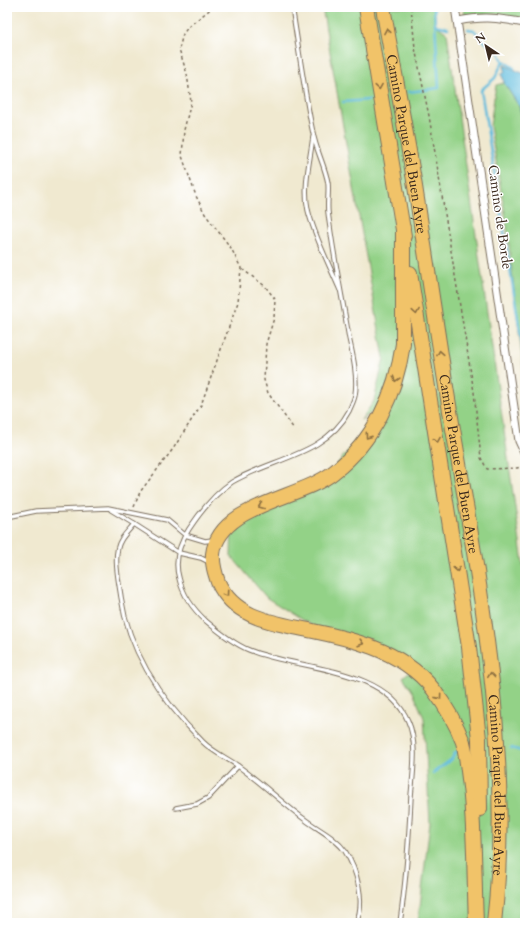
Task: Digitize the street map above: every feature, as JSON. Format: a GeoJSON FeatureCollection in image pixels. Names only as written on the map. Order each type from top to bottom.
{"type":"FeatureCollection","features":[{"type":"Feature","properties":{"kind":"highway","name":"Camino Parque del Buen Ayre"},"geometry":{"type":"LineString","coordinates":[[366,7],[469,647],[476,701],[479,739],[480,794],[480,866],[476,923]]}},
{"type":"Feature","properties":{"kind":"highway","name":"Camino Parque del Buen Ayre"},"geometry":{"type":"LineString","coordinates":[[383,7],[417,200],[431,297],[481,598],[494,694],[497,726],[499,808],[498,889],[494,923]]}},
{"type":"Feature","properties":{"kind":"highway"},"geometry":{"type":"LineString","coordinates":[[402,228],[402,349],[393,389],[376,423],[357,450],[334,473],[309,487],[243,514],[228,525],[220,536],[214,549],[214,568],[226,595],[244,611],[266,620],[344,638],[384,652],[404,663],[419,674],[440,698],[457,729],[466,758],[473,813],[476,923]]}},
{"type":"Feature","properties":{"kind":"street","name":"Camino de Borde"},"geometry":{"type":"LineString","coordinates":[[455,7],[519,441],[525,454]]}},
{"type":"Feature","properties":{"kind":"street"},"geometry":{"type":"LineString","coordinates":[[458,22],[478,17],[490,17],[525,23]]}},
{"type":"Feature","properties":{"kind":"lane"},"geometry":{"type":"LineString","coordinates":[[292,7],[313,136],[328,182],[328,211],[356,384],[355,398],[348,414],[338,428],[307,449],[245,475],[230,484],[202,510],[185,535],[179,553],[178,577],[186,598],[194,611],[216,630],[254,652],[358,679],[379,689],[391,698],[402,710],[409,723],[412,738],[413,769],[407,872],[400,923]]}},
{"type":"Feature","properties":{"kind":"lane"},"geometry":{"type":"LineString","coordinates":[[313,136],[307,176],[308,209],[342,296]]}},
{"type":"Feature","properties":{"kind":"lane"},"geometry":{"type":"LineString","coordinates":[[7,517],[36,512],[108,508],[167,520],[185,535],[205,542],[210,542],[220,536]]}},
{"type":"Feature","properties":{"kind":"lane"},"geometry":{"type":"LineString","coordinates":[[108,508],[179,553],[208,560],[214,568]]}},
{"type":"Feature","properties":{"kind":"lane"},"geometry":{"type":"LineString","coordinates":[[134,524],[120,542],[116,565],[123,608],[137,651],[153,679],[205,744],[238,766],[305,820],[332,839],[344,851],[358,881],[360,915],[356,923]]}},
{"type":"Feature","properties":{"kind":"lane"},"geometry":{"type":"LineString","coordinates":[[176,808],[197,804],[208,798],[238,766]]}},
{"type":"Feature","properties":{"kind":"path"},"geometry":{"type":"LineString","coordinates":[[213,7],[188,27],[183,34],[179,49],[187,74],[192,102],[184,130],[182,156],[196,196],[205,214],[231,248],[241,268],[265,286],[274,299],[274,318],[266,344],[264,380],[268,394],[294,429]]}},
{"type":"Feature","properties":{"kind":"path"},"geometry":{"type":"LineString","coordinates":[[411,7],[415,48],[429,116],[474,392],[481,458],[487,469],[518,468],[525,466]]}},
{"type":"Feature","properties":{"kind":"path"},"geometry":{"type":"LineString","coordinates":[[132,513],[140,492],[172,449],[201,405],[238,302],[241,268]]}},
{"type":"Feature","properties":{"kind":"green space"},"geometry":{"type":"Polygon","coordinates":[[[322,7],[434,7],[436,25],[447,33],[525,577],[525,923],[418,923],[430,823],[424,718],[413,692],[403,677],[412,669],[323,633],[267,598],[231,556],[232,522],[326,478],[386,403],[361,420],[374,401],[384,358],[322,7]]]}},
{"type":"Feature","properties":{"kind":"green space"},"geometry":{"type":"Polygon","coordinates":[[[463,7],[525,7],[525,20],[496,14],[465,15],[463,7]]]}},
{"type":"Feature","properties":{"kind":"green space"},"geometry":{"type":"Polygon","coordinates":[[[504,83],[519,106],[525,128],[525,384],[506,219],[490,126],[496,85],[504,83]]]}},
{"type":"Feature","properties":{"kind":"water"},"geometry":{"type":"Polygon","coordinates":[[[504,65],[525,74],[525,128],[519,106],[504,83],[501,74],[505,71],[504,65]]]}},
{"type":"Feature","properties":{"kind":"waterway"},"geometry":{"type":"LineString","coordinates":[[408,92],[439,88],[434,7]]}},
{"type":"Feature","properties":{"kind":"waterway"},"geometry":{"type":"LineString","coordinates":[[436,25],[448,28]]}},
{"type":"Feature","properties":{"kind":"waterway"},"geometry":{"type":"LineString","coordinates":[[468,29],[474,30],[486,43],[498,51],[503,61],[495,78],[481,90],[525,362]]}},
{"type":"Feature","properties":{"kind":"waterway"},"geometry":{"type":"LineString","coordinates":[[503,61],[514,68]]}},
{"type":"Feature","properties":{"kind":"waterway"},"geometry":{"type":"LineString","coordinates":[[343,102],[369,100]]}},
{"type":"Feature","properties":{"kind":"waterway"},"geometry":{"type":"LineString","coordinates":[[511,748],[525,752]]}},
{"type":"Feature","properties":{"kind":"waterway"},"geometry":{"type":"LineString","coordinates":[[433,773],[452,759],[454,754],[458,751]]}}]}
